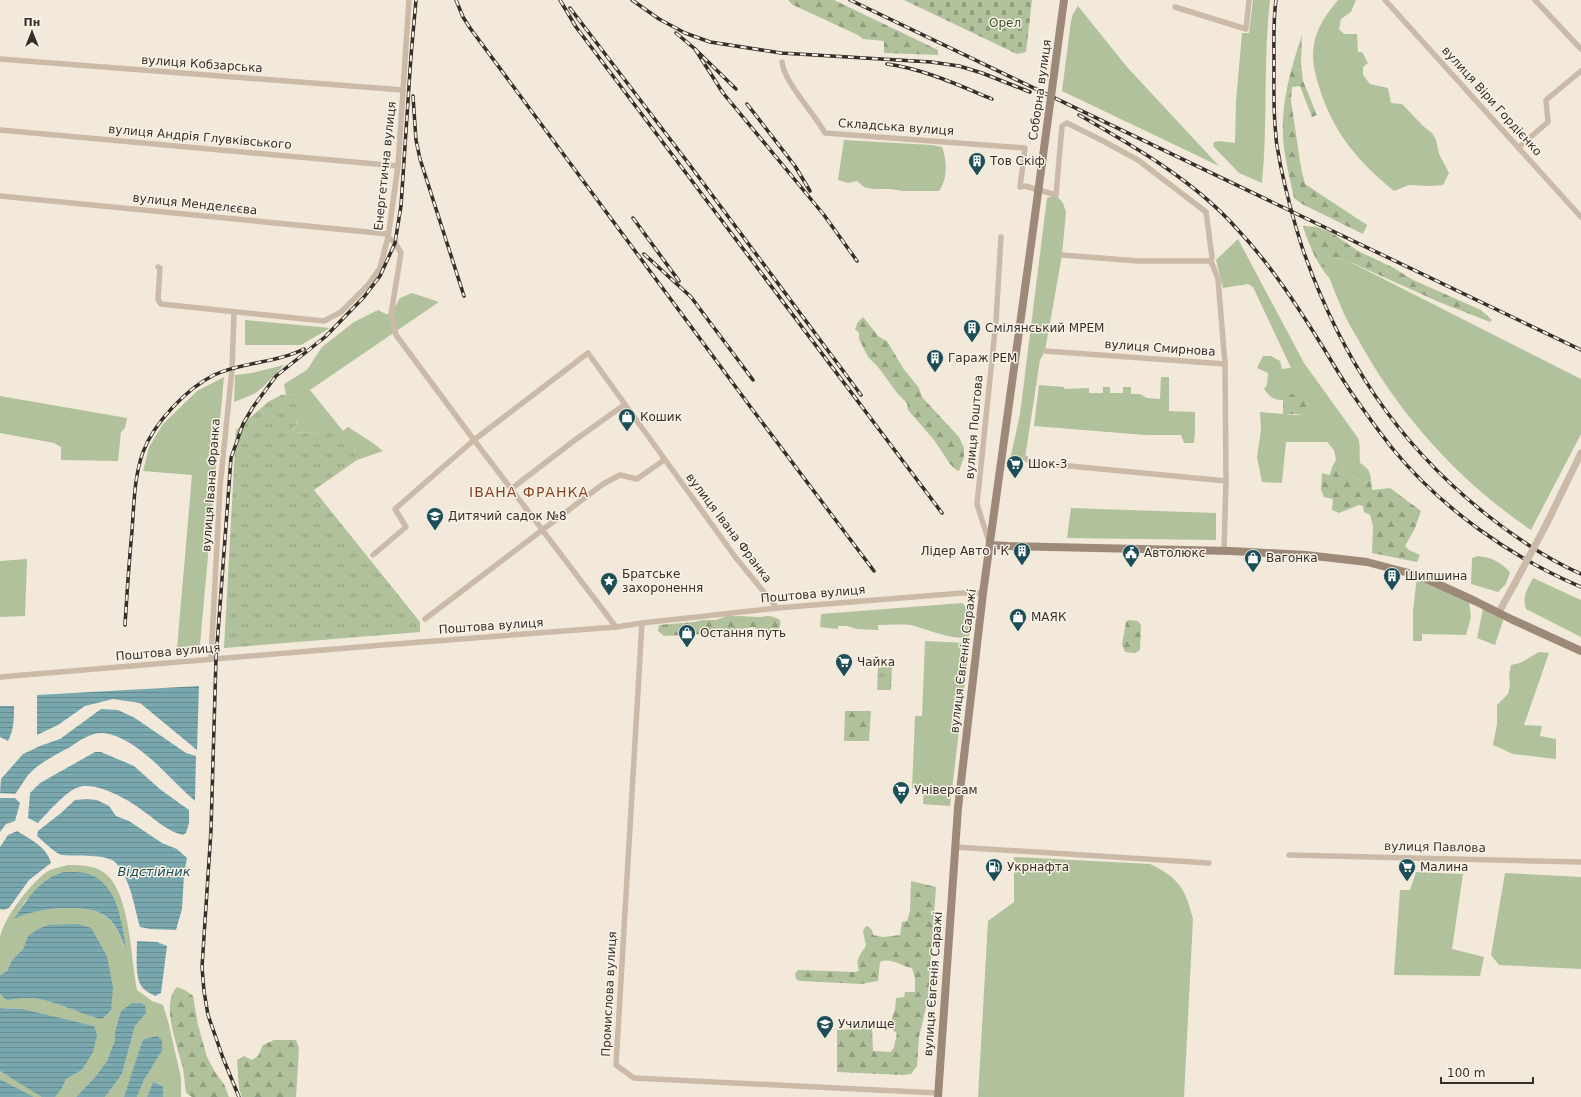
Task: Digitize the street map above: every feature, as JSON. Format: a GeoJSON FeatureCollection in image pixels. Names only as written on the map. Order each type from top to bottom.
{"type":"FeatureCollection","features":[{"type":"Feature","properties":{"kind":"main road","name":"Соборна вулиця"},"geometry":{"type":"LineString","coordinates":[[1033,230],[1064,0]]}},
{"type":"Feature","properties":{"kind":"main road","name":"вулиця Євгенія Саражі"},"geometry":{"type":"LineString","coordinates":[[938,1095],[958,808],[983,593],[1033,230]]}},
{"type":"Feature","properties":{"kind":"main road"},"geometry":{"type":"LineString","coordinates":[[990,544],[1009,546],[1224,551],[1306,555],[1367,562],[1420,576],[1581,651]]}},
{"type":"Feature","properties":{"kind":"street","name":"Енергетична вулиця"},"geometry":{"type":"LineString","coordinates":[[158,267],[160,268],[158,299],[161,304],[308,321],[324,321],[341,312],[352,302],[380,268],[392,216],[398,166],[410,0]]}},
{"type":"Feature","properties":{"kind":"street"},"geometry":{"type":"LineString","coordinates":[[1175,7],[1246,29],[1249,0]]}},
{"type":"Feature","properties":{"kind":"street","name":"вулиця Віри Гордієнко"},"geometry":{"type":"LineString","coordinates":[[1385,0],[1519,147],[1581,218]]}},
{"type":"Feature","properties":{"kind":"street"},"geometry":{"type":"LineString","coordinates":[[1535,0],[1581,49]]}},
{"type":"Feature","properties":{"kind":"street","name":"вулиця Кобзарська"},"geometry":{"type":"LineString","coordinates":[[0,59],[403,90]]}},
{"type":"Feature","properties":{"kind":"street","name":"Складська вулиця"},"geometry":{"type":"LineString","coordinates":[[782,62],[785,75],[819,122],[825,133],[1025,148],[1020,186],[1025,186],[1056,195],[1062,126],[1067,123],[1138,160],[1206,212],[1212,257],[1211,261]]}},
{"type":"Feature","properties":{"kind":"street"},"geometry":{"type":"LineString","coordinates":[[1519,147],[1548,122],[1546,100],[1581,71]]}},
{"type":"Feature","properties":{"kind":"street","name":"вулиця Андрія Глувківського"},"geometry":{"type":"LineString","coordinates":[[0,130],[398,166]]}},
{"type":"Feature","properties":{"kind":"street","name":"вулиця Менделєєва"},"geometry":{"type":"LineString","coordinates":[[0,196],[388,236]]}},
{"type":"Feature","properties":{"kind":"street"},"geometry":{"type":"LineString","coordinates":[[388,236],[402,253],[391,314],[396,335],[616,628]]}},
{"type":"Feature","properties":{"kind":"street","name":"вулиця Поштова"},"geometry":{"type":"LineString","coordinates":[[990,544],[977,504],[996,321],[1001,237]]}},
{"type":"Feature","properties":{"kind":"street"},"geometry":{"type":"LineString","coordinates":[[1062,255],[1138,261],[1211,261],[1218,279],[1225,364],[1226,481],[1224,551]]}},
{"type":"Feature","properties":{"kind":"street","name":"вулиця Івана Франка"},"geometry":{"type":"LineString","coordinates":[[211,659],[220,487],[232,369],[234,313]]}},
{"type":"Feature","properties":{"kind":"street","name":"вулиця Смирнова"},"geometry":{"type":"LineString","coordinates":[[1045,351],[1225,364]]}},
{"type":"Feature","properties":{"kind":"street","name":"вулиця Івана Франка"},"geometry":{"type":"LineString","coordinates":[[373,555],[406,527],[395,509],[474,440],[588,353],[624,405],[736,558],[777,608]]}},
{"type":"Feature","properties":{"kind":"street"},"geometry":{"type":"LineString","coordinates":[[511,489],[624,405]]}},
{"type":"Feature","properties":{"kind":"street"},"geometry":{"type":"LineString","coordinates":[[1499,612],[1547,524],[1581,453]]}},
{"type":"Feature","properties":{"kind":"street"},"geometry":{"type":"LineString","coordinates":[[1025,458],[1032,463],[1040,464]]}},
{"type":"Feature","properties":{"kind":"street"},"geometry":{"type":"LineString","coordinates":[[425,619],[603,484],[620,475],[637,479],[664,460]]}},
{"type":"Feature","properties":{"kind":"street"},"geometry":{"type":"LineString","coordinates":[[1049,464],[1226,481]]}},
{"type":"Feature","properties":{"kind":"street","name":"Поштова вулиця"},"geometry":{"type":"LineString","coordinates":[[0,677],[211,659],[616,628],[642,623],[777,608],[962,592],[983,593]]}},
{"type":"Feature","properties":{"kind":"street","name":"Промислова вулиця"},"geometry":{"type":"LineString","coordinates":[[642,623],[616,1065],[634,1078],[938,1095]]}},
{"type":"Feature","properties":{"kind":"street"},"geometry":{"type":"LineString","coordinates":[[955,847],[1209,863]]}},
{"type":"Feature","properties":{"kind":"street","name":"вулиця Павлова"},"geometry":{"type":"LineString","coordinates":[[1289,855],[1581,862]]}},
{"type":"Feature","properties":{"kind":"green space"},"geometry":{"type":"Polygon","coordinates":[[[788,0],[834,0],[938,50],[938,55],[884,53],[884,41],[863,39],[858,35],[793,5],[788,0]]]}},
{"type":"Feature","properties":{"kind":"green space","name":"Орел"},"geometry":{"type":"Polygon","coordinates":[[[904,0],[1032,0],[1026,52],[1017,54],[904,0]]]}},
{"type":"Feature","properties":{"kind":"green space"},"geometry":{"type":"Polygon","coordinates":[[[1253,0],[1270,0],[1262,183],[1239,173],[1213,146],[1214,142],[1219,141],[1235,143],[1236,101],[1242,33],[1249,33],[1253,0]]]}},
{"type":"Feature","properties":{"kind":"green space"},"geometry":{"type":"Polygon","coordinates":[[[1338,0],[1356,0],[1351,12],[1341,19],[1339,29],[1344,34],[1357,34],[1358,52],[1362,52],[1368,63],[1363,67],[1363,75],[1370,84],[1388,88],[1391,103],[1402,104],[1423,126],[1432,133],[1436,140],[1439,154],[1449,173],[1443,185],[1409,185],[1394,191],[1359,158],[1349,146],[1333,121],[1318,83],[1313,50],[1320,26],[1338,0]]]}},
{"type":"Feature","properties":{"kind":"green space"},"geometry":{"type":"Polygon","coordinates":[[[1078,6],[1127,67],[1219,166],[1062,91],[1071,21],[1078,6]]]}},
{"type":"Feature","properties":{"kind":"green space"},"geometry":{"type":"Polygon","coordinates":[[[1302,35],[1301,65],[1303,81],[1317,115],[1312,117],[1300,86],[1292,87],[1291,101],[1301,168],[1305,184],[1367,225],[1363,234],[1302,204],[1294,198],[1287,168],[1283,124],[1285,98],[1294,60],[1302,35]]]}},
{"type":"Feature","properties":{"kind":"green space"},"geometry":{"type":"Polygon","coordinates":[[[844,140],[931,145],[942,147],[946,169],[942,186],[939,191],[903,191],[873,189],[864,187],[857,181],[848,183],[838,180],[844,140]]]}},
{"type":"Feature","properties":{"kind":"green space"},"geometry":{"type":"Polygon","coordinates":[[[1056,195],[1063,203],[1066,212],[1062,255],[1045,351],[1040,360],[1025,458],[1010,460],[1020,414],[1047,198],[1056,195]]]}},
{"type":"Feature","properties":{"kind":"green space"},"geometry":{"type":"Polygon","coordinates":[[[1303,226],[1317,227],[1332,233],[1358,251],[1394,268],[1413,280],[1481,310],[1492,320],[1490,322],[1439,302],[1348,261],[1330,256],[1323,261],[1330,279],[1314,254],[1303,226]]]}},
{"type":"Feature","properties":{"kind":"green space"},"geometry":{"type":"Polygon","coordinates":[[[1238,239],[1304,363],[1358,438],[1360,447],[1360,463],[1368,470],[1371,480],[1364,483],[1355,478],[1336,460],[1334,450],[1327,442],[1286,442],[1282,483],[1262,482],[1257,457],[1261,430],[1260,412],[1295,415],[1303,414],[1308,409],[1306,401],[1290,394],[1283,400],[1274,399],[1264,389],[1267,385],[1268,373],[1257,368],[1263,356],[1271,356],[1280,361],[1282,369],[1291,368],[1253,287],[1248,284],[1223,288],[1216,260],[1238,239]]]}},
{"type":"Feature","properties":{"kind":"green space"},"geometry":{"type":"Polygon","coordinates":[[[1330,256],[1348,261],[1581,379],[1581,434],[1531,530],[1480,491],[1456,469],[1434,446],[1393,395],[1375,369],[1350,325],[1334,291],[1323,261],[1330,256]]]}},
{"type":"Feature","properties":{"kind":"green space"},"geometry":{"type":"Polygon","coordinates":[[[412,293],[439,302],[310,390],[343,431],[348,427],[383,451],[357,460],[354,447],[319,432],[292,433],[298,422],[297,394],[286,395],[284,384],[307,370],[322,347],[354,322],[378,310],[386,314],[391,314],[400,298],[412,293]]]}},
{"type":"Feature","properties":{"kind":"green space"},"geometry":{"type":"Polygon","coordinates":[[[863,317],[879,337],[887,341],[903,368],[919,388],[922,397],[959,437],[964,448],[964,457],[959,471],[950,464],[934,440],[908,410],[907,403],[868,357],[859,339],[859,333],[855,329],[858,322],[863,317]]]}},
{"type":"Feature","properties":{"kind":"green space"},"geometry":{"type":"Polygon","coordinates":[[[245,320],[330,328],[301,345],[245,345],[245,320]]]}},
{"type":"Feature","properties":{"kind":"green space"},"geometry":{"type":"Polygon","coordinates":[[[284,365],[262,388],[254,394],[234,402],[235,375],[252,373],[284,365]]]}},
{"type":"Feature","properties":{"kind":"green space"},"geometry":{"type":"Polygon","coordinates":[[[224,377],[200,645],[177,648],[192,475],[143,471],[149,447],[163,424],[197,391],[224,377]]]}},
{"type":"Feature","properties":{"kind":"green space"},"geometry":{"type":"Polygon","coordinates":[[[1161,377],[1169,377],[1169,411],[1195,412],[1194,443],[1184,443],[1181,435],[1145,435],[1034,426],[1039,385],[1064,387],[1064,389],[1089,388],[1089,393],[1103,393],[1103,387],[1110,387],[1110,393],[1123,393],[1123,387],[1131,387],[1131,394],[1140,394],[1147,398],[1160,399],[1161,377]]]}},
{"type":"Feature","properties":{"kind":"green space"},"geometry":{"type":"Polygon","coordinates":[[[297,394],[299,414],[292,433],[319,432],[346,435],[354,447],[357,460],[314,490],[420,622],[420,632],[224,648],[236,430],[268,402],[281,395],[297,394]]]}},
{"type":"Feature","properties":{"kind":"green space"},"geometry":{"type":"Polygon","coordinates":[[[1290,394],[1301,395],[1306,401],[1308,409],[1303,414],[1283,414],[1283,400],[1290,394]]]}},
{"type":"Feature","properties":{"kind":"green space"},"geometry":{"type":"Polygon","coordinates":[[[0,396],[127,418],[125,428],[121,432],[118,461],[61,460],[61,447],[54,443],[0,433],[0,396]]]}},
{"type":"Feature","properties":{"kind":"green space"},"geometry":{"type":"Polygon","coordinates":[[[1336,460],[1355,478],[1364,483],[1371,480],[1372,490],[1390,488],[1421,511],[1415,528],[1405,546],[1409,550],[1420,555],[1417,562],[1372,553],[1373,526],[1370,515],[1364,512],[1363,506],[1359,505],[1339,513],[1332,510],[1333,499],[1324,497],[1321,490],[1322,473],[1330,475],[1336,460]]]}},
{"type":"Feature","properties":{"kind":"green space"},"geometry":{"type":"Polygon","coordinates":[[[1071,508],[1216,513],[1216,540],[1067,538],[1071,508]]]}},
{"type":"Feature","properties":{"kind":"green space"},"geometry":{"type":"Polygon","coordinates":[[[1478,556],[1496,561],[1510,572],[1506,584],[1498,592],[1471,584],[1472,558],[1478,556]]]}},
{"type":"Feature","properties":{"kind":"green space"},"geometry":{"type":"Polygon","coordinates":[[[27,559],[25,616],[0,617],[0,561],[27,559]]]}},
{"type":"Feature","properties":{"kind":"green space"},"geometry":{"type":"Polygon","coordinates":[[[1417,576],[1469,602],[1471,617],[1466,635],[1422,634],[1422,641],[1413,641],[1413,611],[1417,576]]]}},
{"type":"Feature","properties":{"kind":"green space"},"geometry":{"type":"Polygon","coordinates":[[[1533,578],[1581,600],[1581,637],[1526,609],[1525,597],[1533,578]]]}},
{"type":"Feature","properties":{"kind":"green space"},"geometry":{"type":"Polygon","coordinates":[[[962,603],[966,606],[970,613],[970,635],[965,637],[958,638],[910,625],[878,625],[878,630],[857,629],[847,626],[838,626],[838,629],[820,627],[821,614],[962,603]]]}},
{"type":"Feature","properties":{"kind":"green space"},"geometry":{"type":"Polygon","coordinates":[[[1483,609],[1504,618],[1495,645],[1477,638],[1483,609]]]}},
{"type":"Feature","properties":{"kind":"green space"},"geometry":{"type":"Polygon","coordinates":[[[727,616],[770,616],[779,619],[780,624],[776,632],[764,631],[753,627],[723,633],[664,636],[658,631],[659,625],[702,620],[716,620],[727,616]]]}},
{"type":"Feature","properties":{"kind":"green space"},"geometry":{"type":"Polygon","coordinates":[[[1129,620],[1138,621],[1141,625],[1140,650],[1135,653],[1125,652],[1122,645],[1126,622],[1129,620]]]}},
{"type":"Feature","properties":{"kind":"green space"},"geometry":{"type":"Polygon","coordinates":[[[925,641],[965,643],[968,644],[969,647],[950,806],[923,804],[924,789],[912,788],[915,716],[922,716],[925,641]]]}},
{"type":"Feature","properties":{"kind":"green space"},"geometry":{"type":"Polygon","coordinates":[[[1539,652],[1549,653],[1524,725],[1542,726],[1540,736],[1556,739],[1556,759],[1513,754],[1493,745],[1497,724],[1497,705],[1508,694],[1511,665],[1520,663],[1539,652]]]}},
{"type":"Feature","properties":{"kind":"green space"},"geometry":{"type":"Polygon","coordinates":[[[878,667],[892,667],[891,690],[877,690],[878,667]]]}},
{"type":"Feature","properties":{"kind":"green space"},"geometry":{"type":"Polygon","coordinates":[[[845,711],[871,711],[869,741],[844,741],[845,711]]]}},
{"type":"Feature","properties":{"kind":"green space"},"geometry":{"type":"Polygon","coordinates":[[[1014,857],[1150,864],[1168,874],[1184,892],[1193,919],[1184,1097],[978,1097],[988,921],[1014,902],[1014,857]]]}},
{"type":"Feature","properties":{"kind":"green space"},"geometry":{"type":"Polygon","coordinates":[[[68,865],[93,867],[106,874],[114,883],[125,912],[137,990],[152,1001],[163,1005],[181,1078],[181,1097],[163,1097],[163,1086],[153,1082],[147,1097],[137,1097],[144,1080],[162,1051],[157,1036],[143,1039],[125,1097],[105,1097],[122,1074],[135,1026],[146,1013],[121,1011],[115,1031],[115,1040],[107,1061],[95,1077],[76,1097],[34,1097],[0,1079],[0,1071],[13,1079],[62,1088],[66,1079],[82,1070],[93,1026],[23,1009],[0,1008],[0,994],[6,1000],[24,998],[37,999],[56,1003],[102,1018],[111,1012],[107,956],[90,928],[28,936],[23,949],[12,960],[7,971],[0,975],[0,938],[6,921],[12,911],[27,891],[43,875],[50,870],[68,865]],[[35,893],[25,901],[15,918],[24,914],[63,908],[76,908],[100,913],[108,918],[116,928],[125,948],[120,915],[35,893]]]}},
{"type":"Feature","properties":{"kind":"green space"},"geometry":{"type":"Polygon","coordinates":[[[1416,872],[1463,874],[1452,949],[1484,957],[1480,976],[1394,975],[1400,890],[1410,890],[1416,872]]]}},
{"type":"Feature","properties":{"kind":"green space"},"geometry":{"type":"Polygon","coordinates":[[[1505,873],[1581,877],[1581,969],[1499,965],[1491,955],[1505,873]]]}},
{"type":"Feature","properties":{"kind":"green space"},"geometry":{"type":"Polygon","coordinates":[[[911,881],[936,887],[928,999],[919,1037],[917,1066],[911,1074],[904,1075],[837,1072],[837,1030],[872,1027],[873,1051],[891,1052],[894,1047],[897,1033],[889,1027],[895,1009],[896,998],[904,997],[905,992],[915,992],[915,978],[912,968],[892,961],[880,962],[878,981],[861,984],[800,981],[796,979],[795,974],[798,970],[856,972],[859,970],[858,960],[860,954],[866,946],[863,931],[865,927],[868,926],[872,930],[873,935],[883,937],[900,935],[902,922],[907,921],[910,911],[911,881]]]}},
{"type":"Feature","properties":{"kind":"green space"},"geometry":{"type":"Polygon","coordinates":[[[177,987],[185,990],[193,996],[198,1025],[207,1057],[215,1072],[224,1084],[229,1097],[192,1097],[186,1093],[183,1068],[174,1038],[170,1015],[172,995],[177,987]]]}},
{"type":"Feature","properties":{"kind":"green space"},"geometry":{"type":"Polygon","coordinates":[[[274,1040],[296,1040],[299,1048],[296,1097],[242,1097],[239,1088],[237,1060],[244,1056],[252,1060],[258,1056],[263,1045],[274,1040]]]}},
{"type":"Feature","properties":{"kind":"water"},"geometry":{"type":"Polygon","coordinates":[[[199,686],[197,750],[140,703],[113,699],[85,706],[58,725],[37,735],[37,695],[199,686]]]}},
{"type":"Feature","properties":{"kind":"water"},"geometry":{"type":"Polygon","coordinates":[[[0,706],[14,706],[13,728],[8,741],[0,737],[0,706]]]}},
{"type":"Feature","properties":{"kind":"water"},"geometry":{"type":"Polygon","coordinates":[[[101,709],[118,710],[135,718],[186,753],[196,756],[195,801],[141,750],[116,736],[103,733],[85,737],[43,762],[29,774],[15,794],[0,793],[1,779],[23,754],[60,739],[101,709]]]}},
{"type":"Feature","properties":{"kind":"water","name":"Відстійник"},"geometry":{"type":"Polygon","coordinates":[[[95,752],[101,752],[134,766],[161,790],[189,810],[189,823],[186,833],[183,835],[178,834],[163,826],[122,797],[93,786],[84,786],[71,791],[38,823],[28,818],[30,793],[40,783],[95,752]]]}},
{"type":"Feature","properties":{"kind":"water"},"geometry":{"type":"Polygon","coordinates":[[[0,798],[15,798],[20,803],[15,821],[6,824],[0,832],[0,798]]]}},
{"type":"Feature","properties":{"kind":"water","name":"Відстійник"},"geometry":{"type":"Polygon","coordinates":[[[75,800],[97,800],[109,806],[116,816],[129,821],[162,843],[177,849],[187,858],[184,875],[182,909],[176,930],[140,927],[129,885],[121,870],[112,860],[98,857],[62,855],[53,850],[37,836],[38,831],[75,800]]]}},
{"type":"Feature","properties":{"kind":"water"},"geometry":{"type":"Polygon","coordinates":[[[17,831],[42,848],[49,857],[51,863],[29,880],[9,908],[3,910],[0,909],[0,847],[8,835],[17,831]]]}},
{"type":"Feature","properties":{"kind":"water","name":"Відстійник"},"geometry":{"type":"Polygon","coordinates":[[[64,872],[80,872],[88,874],[103,883],[114,899],[118,909],[126,949],[118,932],[110,920],[98,912],[87,909],[61,908],[35,912],[14,919],[35,890],[48,879],[64,872]]]}},
{"type":"Feature","properties":{"kind":"water"},"geometry":{"type":"Polygon","coordinates":[[[78,924],[91,928],[107,956],[113,987],[111,1011],[102,1019],[55,1003],[36,999],[27,998],[6,1000],[0,994],[0,975],[7,971],[12,960],[23,949],[28,936],[38,929],[49,925],[78,924]]]}},
{"type":"Feature","properties":{"kind":"water"},"geometry":{"type":"Polygon","coordinates":[[[137,941],[157,942],[167,946],[161,993],[155,996],[143,988],[138,979],[137,941]]]}},
{"type":"Feature","properties":{"kind":"water"},"geometry":{"type":"Polygon","coordinates":[[[132,1003],[141,1003],[145,1005],[146,1013],[135,1026],[122,1074],[105,1097],[76,1097],[95,1077],[107,1061],[115,1040],[115,1031],[121,1011],[132,1003]]]}},
{"type":"Feature","properties":{"kind":"water"},"geometry":{"type":"Polygon","coordinates":[[[0,1008],[23,1009],[94,1026],[97,1035],[93,1052],[82,1070],[66,1079],[62,1088],[55,1097],[42,1097],[0,1071],[0,1008]]]}},
{"type":"Feature","properties":{"kind":"water"},"geometry":{"type":"Polygon","coordinates":[[[157,1036],[162,1040],[162,1051],[144,1080],[137,1097],[124,1097],[143,1039],[157,1036]]]}},
{"type":"Feature","properties":{"kind":"water"},"geometry":{"type":"Polygon","coordinates":[[[0,1079],[34,1097],[0,1097],[0,1079]]]}},
{"type":"Feature","properties":{"kind":"water"},"geometry":{"type":"Polygon","coordinates":[[[153,1082],[163,1086],[163,1097],[147,1097],[153,1082]]]}},
{"type":"Feature","properties":{"kind":"railway"},"geometry":{"type":"LineString","coordinates":[[239,1097],[208,1015],[202,967],[211,830],[216,659],[231,458],[243,424],[253,407],[276,376],[325,337],[364,297],[380,276],[395,243],[401,206],[416,0]]}},
{"type":"Feature","properties":{"kind":"railway"},"geometry":{"type":"LineString","coordinates":[[456,0],[463,17],[470,28],[874,571]]}},
{"type":"Feature","properties":{"kind":"railway"},"geometry":{"type":"LineString","coordinates":[[560,0],[576,27],[942,513]]}},
{"type":"Feature","properties":{"kind":"railway"},"geometry":{"type":"LineString","coordinates":[[632,0],[659,19],[685,33],[710,42],[781,53],[931,62],[959,66],[982,73],[1030,92]]}},
{"type":"Feature","properties":{"kind":"railway"},"geometry":{"type":"LineString","coordinates":[[850,0],[1581,350]]}},
{"type":"Feature","properties":{"kind":"railway"},"geometry":{"type":"LineString","coordinates":[[1276,0],[1274,16],[1274,108],[1276,143],[1282,174],[1302,247],[1317,287],[1334,325],[1353,361],[1398,427],[1425,458],[1454,487],[1509,532],[1544,555],[1581,574]]}},
{"type":"Feature","properties":{"kind":"railway"},"geometry":{"type":"LineString","coordinates":[[570,8],[689,164],[861,395]]}},
{"type":"Feature","properties":{"kind":"railway"},"geometry":{"type":"LineString","coordinates":[[676,33],[695,49],[736,89]]}},
{"type":"Feature","properties":{"kind":"railway"},"geometry":{"type":"LineString","coordinates":[[695,49],[723,93],[824,215],[857,261]]}},
{"type":"Feature","properties":{"kind":"railway"},"geometry":{"type":"LineString","coordinates":[[887,64],[901,66],[928,74],[992,99]]}},
{"type":"Feature","properties":{"kind":"railway"},"geometry":{"type":"LineString","coordinates":[[413,96],[416,140],[420,159],[464,296]]}},
{"type":"Feature","properties":{"kind":"railway"},"geometry":{"type":"LineString","coordinates":[[747,104],[795,166],[810,191]]}},
{"type":"Feature","properties":{"kind":"railway"},"geometry":{"type":"LineString","coordinates":[[1079,115],[1143,153],[1184,181],[1221,212],[1238,230],[1261,257],[1292,299],[1347,386],[1376,427],[1411,470],[1432,491],[1478,529],[1503,546],[1528,561],[1581,587]]}},
{"type":"Feature","properties":{"kind":"railway"},"geometry":{"type":"LineString","coordinates":[[633,218],[679,281]]}},
{"type":"Feature","properties":{"kind":"railway"},"geometry":{"type":"LineString","coordinates":[[644,254],[691,297],[753,380]]}},
{"type":"Feature","properties":{"kind":"railway"},"geometry":{"type":"LineString","coordinates":[[125,625],[136,481],[143,452],[155,430],[182,398],[203,381],[214,375],[236,367],[293,354],[304,349]]}},
{"type":"Feature","properties":{"kind":"place","name":"Тов Скіф"},"geometry":{"type":"Point","coordinates":[977,176]}},
{"type":"Feature","properties":{"kind":"place","name":"Смілянський МРЕМ"},"geometry":{"type":"Point","coordinates":[972,343]}},
{"type":"Feature","properties":{"kind":"place","name":"Гараж РЕМ"},"geometry":{"type":"Point","coordinates":[935,373]}},
{"type":"Feature","properties":{"kind":"place","name":"Кошик"},"geometry":{"type":"Point","coordinates":[627,432]}},
{"type":"Feature","properties":{"kind":"place","name":"Шок-3"},"geometry":{"type":"Point","coordinates":[1015,479]}},
{"type":"Feature","properties":{"kind":"place","name":"Дитячий садок №8"},"geometry":{"type":"Point","coordinates":[435,531]}},
{"type":"Feature","properties":{"kind":"place","name":"Лідер Авто і К"},"geometry":{"type":"Point","coordinates":[1022,566]}},
{"type":"Feature","properties":{"kind":"place","name":"Автолюкс"},"geometry":{"type":"Point","coordinates":[1131,568]}},
{"type":"Feature","properties":{"kind":"place","name":"Вагонка"},"geometry":{"type":"Point","coordinates":[1253,573]}},
{"type":"Feature","properties":{"kind":"place","name":"Шипшина"},"geometry":{"type":"Point","coordinates":[1392,591]}},
{"type":"Feature","properties":{"kind":"place","name":"Братське захоронення"},"geometry":{"type":"Point","coordinates":[609,596]}},
{"type":"Feature","properties":{"kind":"place","name":"МАЯК"},"geometry":{"type":"Point","coordinates":[1018,632]}},
{"type":"Feature","properties":{"kind":"place","name":"Остання путь"},"geometry":{"type":"Point","coordinates":[687,648]}},
{"type":"Feature","properties":{"kind":"place","name":"Чайка"},"geometry":{"type":"Point","coordinates":[844,677]}},
{"type":"Feature","properties":{"kind":"place","name":"Універсам"},"geometry":{"type":"Point","coordinates":[901,805]}},
{"type":"Feature","properties":{"kind":"place","name":"Укрнафта"},"geometry":{"type":"Point","coordinates":[994,882]}},
{"type":"Feature","properties":{"kind":"place","name":"Малина"},"geometry":{"type":"Point","coordinates":[1407,882]}},
{"type":"Feature","properties":{"kind":"place","name":"Училище"},"geometry":{"type":"Point","coordinates":[825,1039]}},
{"type":"Feature","properties":{"kind":"district","name":"ІВАНА ФРАНКА"},"geometry":{"type":"Point","coordinates":[529,492]}}]}
